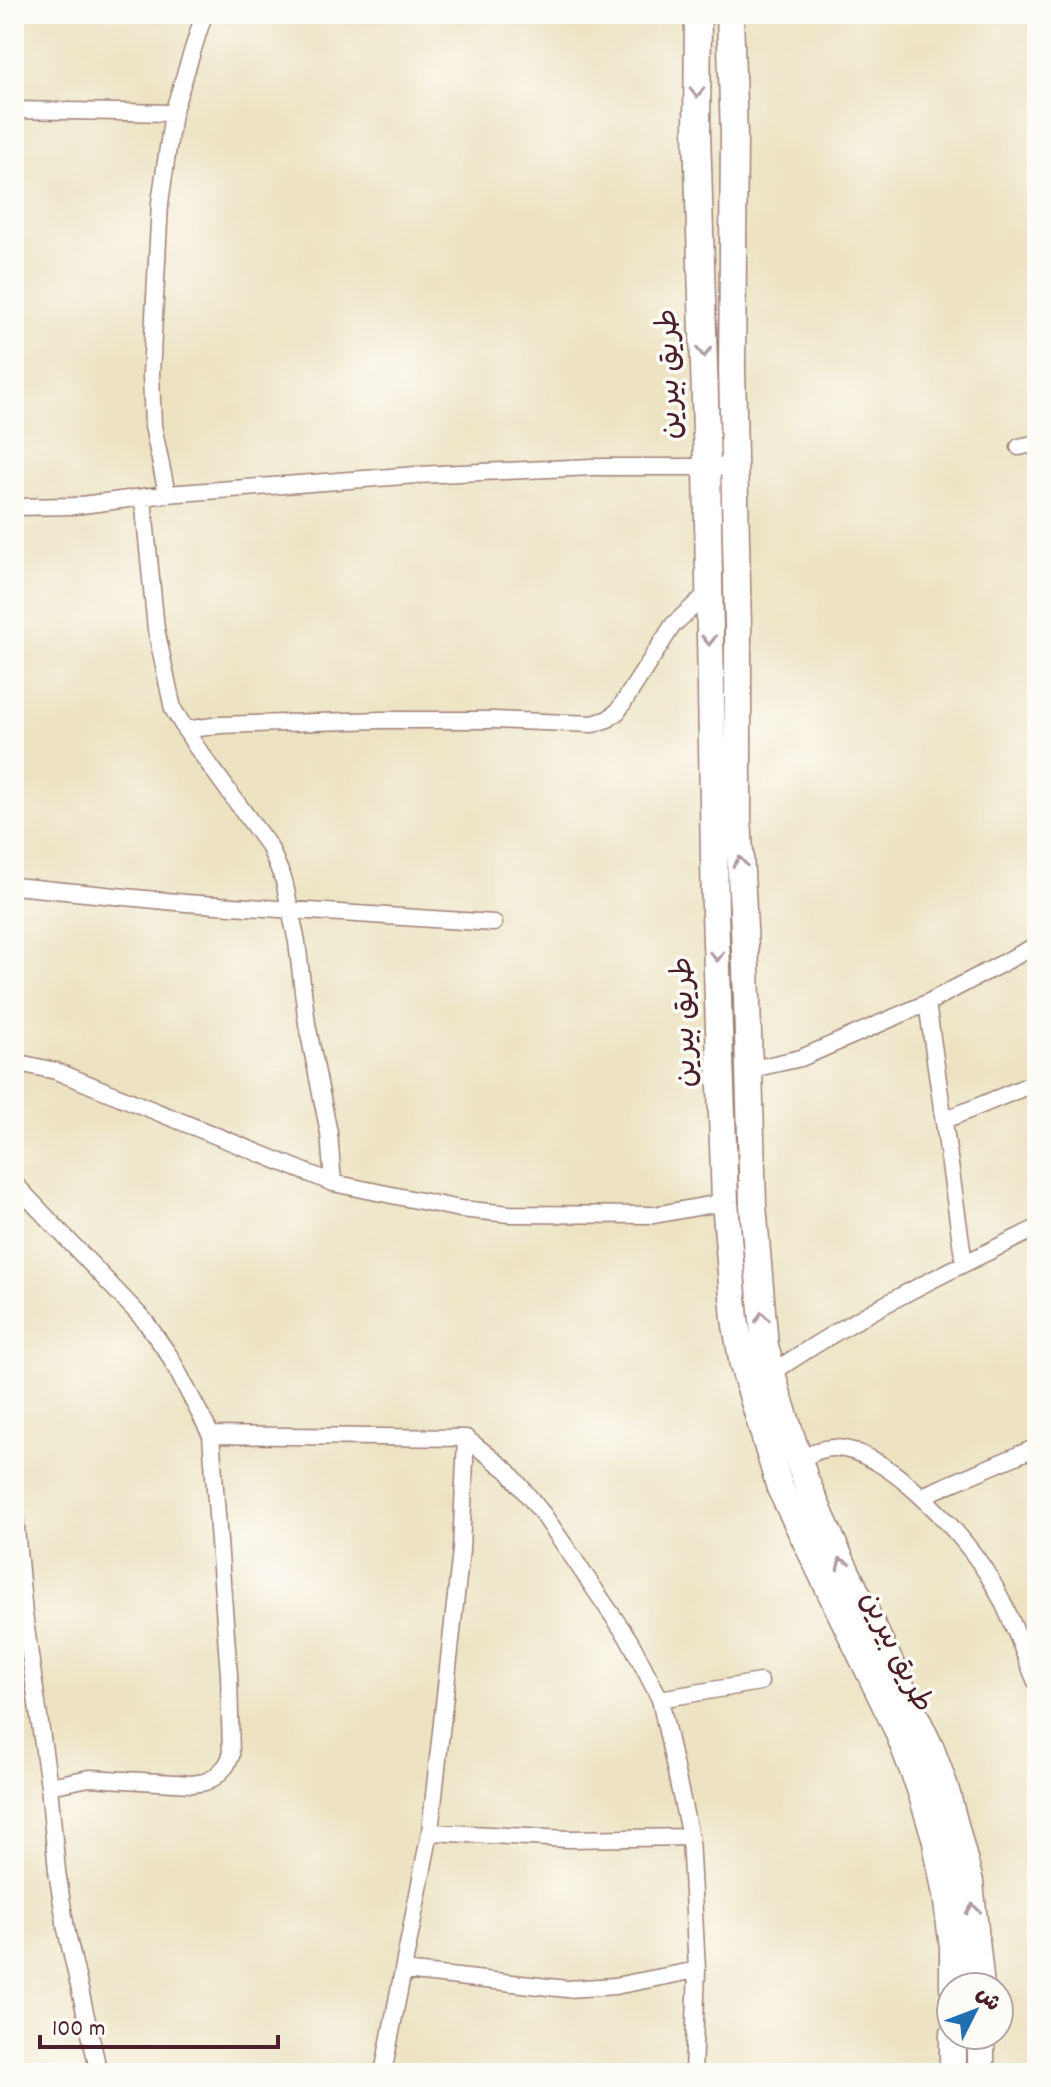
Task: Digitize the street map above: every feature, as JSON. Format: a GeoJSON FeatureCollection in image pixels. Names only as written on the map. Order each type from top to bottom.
{"type":"FeatureCollection","features":[{"type":"Feature","properties":{"kind":"main road","name":"طريق بيرين"},"geometry":{"type":"LineString","coordinates":[[698,14],[697,131],[720,467],[738,627],[738,816],[756,1258],[765,1346],[799,1461],[832,1541],[914,1711],[945,1787],[970,1882],[979,1971]]}},
{"type":"Feature","properties":{"kind":"main road","name":"طريق بيرين"},"geometry":{"type":"LineString","coordinates":[[730,14],[734,136],[720,467],[709,592],[715,913],[725,1202],[735,1319],[743,1365],[780,1488],[897,1729],[919,1786],[935,1837],[946,1895],[953,1971]]}},
{"type":"Feature","properties":{"kind":"main road"},"geometry":{"type":"LineString","coordinates":[[715,913],[742,913]]}},
{"type":"Feature","properties":{"kind":"main road"},"geometry":{"type":"LineString","coordinates":[[953,2051],[953,2073]]}},
{"type":"Feature","properties":{"kind":"main road"},"geometry":{"type":"LineString","coordinates":[[981,2051],[981,2073]]}},
{"type":"Feature","properties":{"kind":"street"},"geometry":{"type":"LineString","coordinates":[[167,494],[153,426],[151,374],[160,203],[173,113],[204,14]]}},
{"type":"Feature","properties":{"kind":"street"},"geometry":{"type":"LineString","coordinates":[[1036,14],[1037,22]]}},
{"type":"Feature","properties":{"kind":"street"},"geometry":{"type":"LineString","coordinates":[[14,110],[173,113]]}},
{"type":"Feature","properties":{"kind":"street"},"geometry":{"type":"LineString","coordinates":[[1019,447],[1037,443]]}},
{"type":"Feature","properties":{"kind":"street"},"geometry":{"type":"LineString","coordinates":[[14,507],[74,506],[167,494],[417,475],[593,467],[720,467]]}},
{"type":"Feature","properties":{"kind":"street"},"geometry":{"type":"LineString","coordinates":[[143,498],[156,629],[173,709],[270,848],[284,881],[307,1024],[329,1133],[333,1183]]}},
{"type":"Feature","properties":{"kind":"street"},"geometry":{"type":"LineString","coordinates":[[185,730],[220,725],[381,720],[593,724],[608,719],[618,711],[673,625],[709,592]]}},
{"type":"Feature","properties":{"kind":"street"},"geometry":{"type":"LineString","coordinates":[[14,886],[81,895],[494,923]]}},
{"type":"Feature","properties":{"kind":"street"},"geometry":{"type":"LineString","coordinates":[[748,1070],[801,1058],[927,1003],[1037,945]]}},
{"type":"Feature","properties":{"kind":"street"},"geometry":{"type":"LineString","coordinates":[[927,1003],[964,1263]]}},
{"type":"Feature","properties":{"kind":"street"},"geometry":{"type":"LineString","coordinates":[[14,1062],[56,1071],[333,1183],[460,1209],[510,1214],[654,1215],[725,1202]]}},
{"type":"Feature","properties":{"kind":"street"},"geometry":{"type":"LineString","coordinates":[[945,1120],[1037,1082]]}},
{"type":"Feature","properties":{"kind":"street"},"geometry":{"type":"LineString","coordinates":[[14,1183],[145,1321],[169,1355],[211,1435],[229,1675],[231,1756],[215,1777],[192,1784],[90,1778],[49,1786]]}},
{"type":"Feature","properties":{"kind":"street"},"geometry":{"type":"LineString","coordinates":[[772,1373],[823,1338],[1037,1228]]}},
{"type":"Feature","properties":{"kind":"street"},"geometry":{"type":"LineString","coordinates":[[211,1435],[466,1438],[508,1471],[543,1514],[630,1641],[660,1699],[690,1837],[697,1970],[693,2073]]}},
{"type":"Feature","properties":{"kind":"street"},"geometry":{"type":"LineString","coordinates":[[383,2073],[430,1832],[461,1550],[466,1438]]}},
{"type":"Feature","properties":{"kind":"street"},"geometry":{"type":"LineString","coordinates":[[922,1496],[1037,1447]]}},
{"type":"Feature","properties":{"kind":"street"},"geometry":{"type":"LineString","coordinates":[[799,1461],[820,1449],[842,1448],[872,1460],[922,1496],[986,1572],[1037,1684]]}},
{"type":"Feature","properties":{"kind":"street"},"geometry":{"type":"LineString","coordinates":[[14,1507],[19,1614],[49,1786],[57,1871],[66,1929],[99,2073]]}},
{"type":"Feature","properties":{"kind":"street"},"geometry":{"type":"LineString","coordinates":[[660,1699],[760,1682]]}},
{"type":"Feature","properties":{"kind":"street"},"geometry":{"type":"LineString","coordinates":[[430,1832],[569,1839],[690,1837]]}},
{"type":"Feature","properties":{"kind":"street"},"geometry":{"type":"LineString","coordinates":[[404,1971],[567,1989],[615,1986],[697,1970]]}}]}
